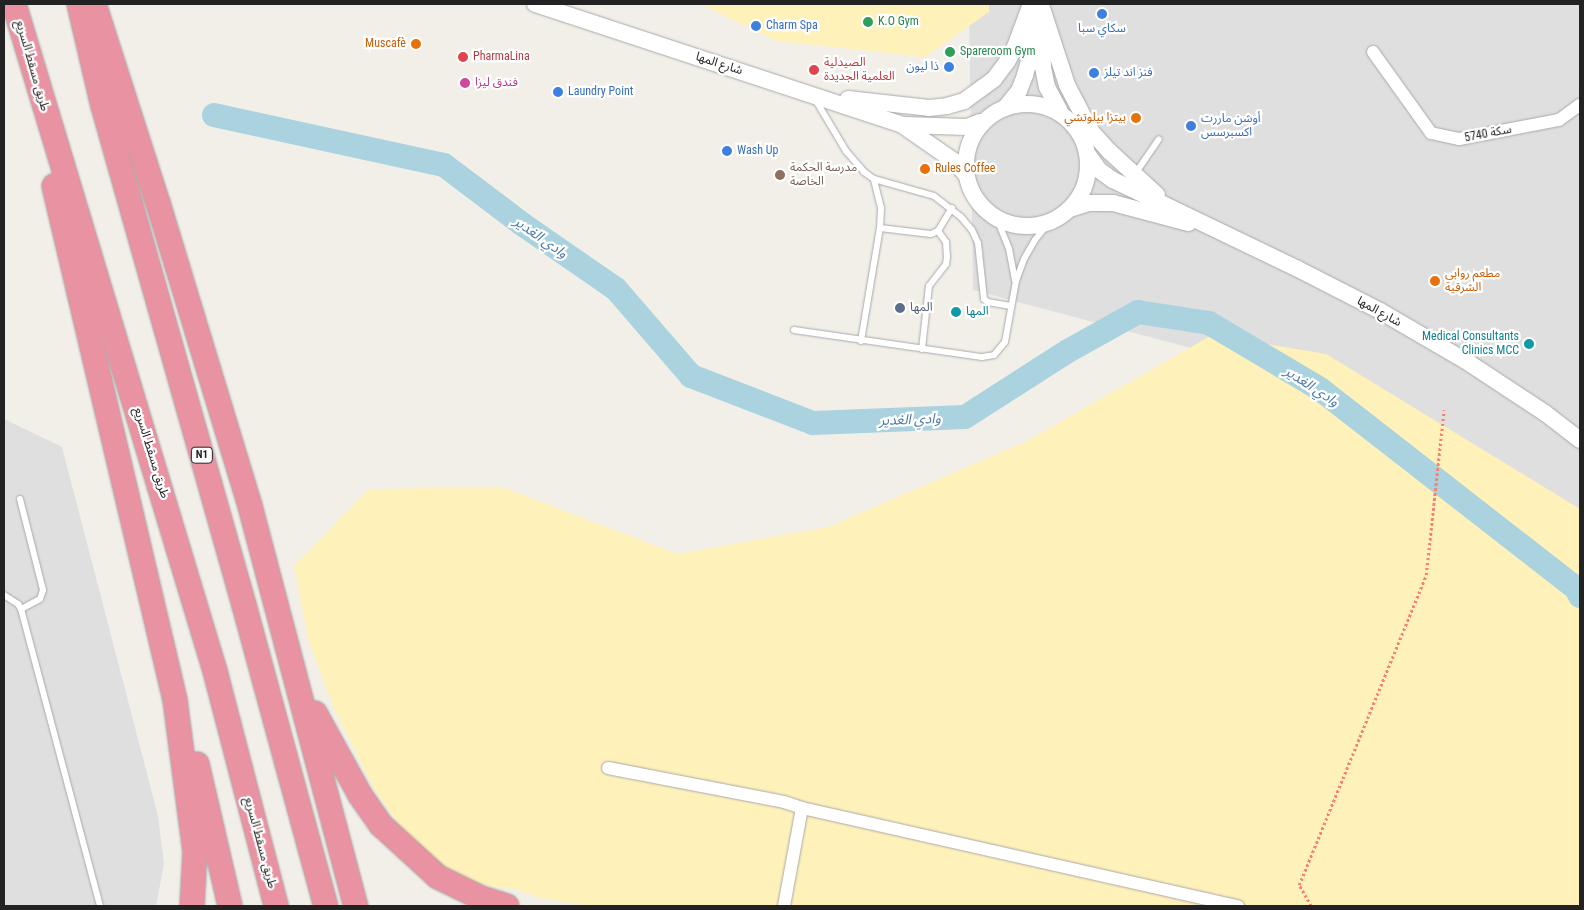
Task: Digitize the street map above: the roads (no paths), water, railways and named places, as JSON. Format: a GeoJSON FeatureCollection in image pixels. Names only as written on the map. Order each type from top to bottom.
{"type":"FeatureCollection","features":[{"type":"Feature","properties":{"kind":"highway","name":"طريق مسقط السريع"},"geometry":{"type":"LineString","coordinates":[[14,4],[30,64],[127,374],[212,661],[276,906]]}},
{"type":"Feature","properties":{"kind":"highway","name":"N1"},"geometry":{"type":"LineString","coordinates":[[79,4],[103,106],[244,605],[326,906]]}},
{"type":"Feature","properties":{"kind":"highway"},"geometry":{"type":"LineString","coordinates":[[94,4],[158,203],[250,506],[356,906]]}},
{"type":"Feature","properties":{"kind":"highway"},"geometry":{"type":"LineString","coordinates":[[30,64],[55,192],[175,700],[195,852],[192,906]]}},
{"type":"Feature","properties":{"kind":"highway"},"geometry":{"type":"LineString","coordinates":[[296,680],[360,795],[381,825],[438,877],[481,898],[507,906]]}},
{"type":"Feature","properties":{"kind":"highway"},"geometry":{"type":"LineString","coordinates":[[175,700],[188,725],[230,906]]}},
{"type":"Feature","properties":{"kind":"street","name":"شارع المها"},"geometry":{"type":"LineString","coordinates":[[535,4],[902,125],[967,127],[980,122]]}},
{"type":"Feature","properties":{"kind":"street"},"geometry":{"type":"LineString","coordinates":[[813,96],[911,108],[947,106],[964,100],[994,79],[1007,62],[1037,5]]}},
{"type":"Feature","properties":{"kind":"street"},"geometry":{"type":"LineString","coordinates":[[1004,108],[1019,91],[1025,75],[1030,57],[1037,5]]}},
{"type":"Feature","properties":{"kind":"street"},"geometry":{"type":"LineString","coordinates":[[1037,5],[1047,87],[1060,111],[1079,132],[1087,153],[1087,176],[1081,194],[1070,209],[1050,222],[1031,226],[1015,225],[997,219],[984,209],[975,198],[966,175],[968,148],[980,122],[1004,108],[1024,103],[1060,111]]}},
{"type":"Feature","properties":{"kind":"street"},"geometry":{"type":"LineString","coordinates":[[1037,5],[1067,85],[1091,131],[1168,205]]}},
{"type":"Feature","properties":{"kind":"street","name":"سكة 5740"},"geometry":{"type":"LineString","coordinates":[[1373,52],[1431,133],[1459,139],[1559,120],[1580,105]]}},
{"type":"Feature","properties":{"kind":"street","name":"شارع المها"},"geometry":{"type":"LineString","coordinates":[[902,125],[954,161],[966,175]]}},
{"type":"Feature","properties":{"kind":"street","name":"شارع المها"},"geometry":{"type":"LineString","coordinates":[[1087,153],[1099,170],[1113,180],[1168,205],[1380,311],[1466,361],[1545,413],[1580,440]]}},
{"type":"Feature","properties":{"kind":"street","name":"شارع المها"},"geometry":{"type":"LineString","coordinates":[[1070,209],[1089,203],[1114,203],[1219,232]]}},
{"type":"Feature","properties":{"kind":"street"},"geometry":{"type":"LineString","coordinates":[[608,768],[784,802],[802,808],[1238,906]]}},
{"type":"Feature","properties":{"kind":"street"},"geometry":{"type":"LineString","coordinates":[[784,906],[802,808]]}},
{"type":"Feature","properties":{"kind":"lane"},"geometry":{"type":"LineString","coordinates":[[813,96],[851,158],[874,179],[934,196],[952,208],[972,230],[978,243],[984,299],[988,302],[1011,306]]}},
{"type":"Feature","properties":{"kind":"lane"},"geometry":{"type":"LineString","coordinates":[[1135,175],[1159,139]]}},
{"type":"Feature","properties":{"kind":"lane"},"geometry":{"type":"LineString","coordinates":[[861,340],[880,228],[880,198],[874,179]]}},
{"type":"Feature","properties":{"kind":"lane"},"geometry":{"type":"LineString","coordinates":[[880,228],[927,234],[938,231],[952,208]]}},
{"type":"Feature","properties":{"kind":"lane"},"geometry":{"type":"LineString","coordinates":[[997,219],[1009,249],[1016,281]]}},
{"type":"Feature","properties":{"kind":"lane"},"geometry":{"type":"LineString","coordinates":[[794,330],[982,357],[994,355],[1006,342],[1016,281],[1024,260],[1035,240],[1050,222]]}},
{"type":"Feature","properties":{"kind":"lane"},"geometry":{"type":"LineString","coordinates":[[922,349],[929,286],[946,264],[947,257],[946,242],[938,231]]}},
{"type":"Feature","properties":{"kind":"lane"},"geometry":{"type":"LineString","coordinates":[[20,499],[43,590],[40,599],[21,610]]}},
{"type":"Feature","properties":{"kind":"lane"},"geometry":{"type":"LineString","coordinates":[[4,595],[14,600],[21,610],[100,906]]}},
{"type":"Feature","properties":{"kind":"waterway","name":"وادي الغدير"},"geometry":{"type":"LineString","coordinates":[[214,115],[444,165],[522,224],[616,289],[691,376],[813,423],[965,417],[1068,351],[1138,312],[1209,323],[1320,389],[1576,588],[1580,596]]}},
{"type":"Feature","properties":{"kind":"place","name":"سكاي سبا"},"geometry":{"type":"Point","coordinates":[1102,14]}},
{"type":"Feature","properties":{"kind":"place","name":"K.O Gym"},"geometry":{"type":"Point","coordinates":[868,22]}},
{"type":"Feature","properties":{"kind":"place","name":"Charm Spa"},"geometry":{"type":"Point","coordinates":[756,26]}},
{"type":"Feature","properties":{"kind":"place","name":"Muscafè"},"geometry":{"type":"Point","coordinates":[416,44]}},
{"type":"Feature","properties":{"kind":"place","name":"Spareroom Gym"},"geometry":{"type":"Point","coordinates":[950,52]}},
{"type":"Feature","properties":{"kind":"place","name":"PharmaLina"},"geometry":{"type":"Point","coordinates":[463,57]}},
{"type":"Feature","properties":{"kind":"place","name":"ذا ليون"},"geometry":{"type":"Point","coordinates":[949,67]}},
{"type":"Feature","properties":{"kind":"place","name":"الصيدلية العلمية الجديدة"},"geometry":{"type":"Point","coordinates":[814,70]}},
{"type":"Feature","properties":{"kind":"place","name":"فنز اند تيلز"},"geometry":{"type":"Point","coordinates":[1094,73]}},
{"type":"Feature","properties":{"kind":"place","name":"فندق ليزا"},"geometry":{"type":"Point","coordinates":[465,83]}},
{"type":"Feature","properties":{"kind":"place","name":"Laundry Point"},"geometry":{"type":"Point","coordinates":[558,92]}},
{"type":"Feature","properties":{"kind":"place","name":"بيتزا بيلوتشي"},"geometry":{"type":"Point","coordinates":[1136,118]}},
{"type":"Feature","properties":{"kind":"place","name":"أوشن ماررت اكسبرسس"},"geometry":{"type":"Point","coordinates":[1191,126]}},
{"type":"Feature","properties":{"kind":"place","name":"Wash Up"},"geometry":{"type":"Point","coordinates":[727,151]}},
{"type":"Feature","properties":{"kind":"place","name":"Rules Coffee"},"geometry":{"type":"Point","coordinates":[925,169]}},
{"type":"Feature","properties":{"kind":"place","name":"مدرسة الحكمة الخاصة"},"geometry":{"type":"Point","coordinates":[780,175]}},
{"type":"Feature","properties":{"kind":"place","name":"مطعم روابي الشرقية"},"geometry":{"type":"Point","coordinates":[1435,281]}},
{"type":"Feature","properties":{"kind":"place","name":"المه‍ا"},"geometry":{"type":"Point","coordinates":[900,308]}},
{"type":"Feature","properties":{"kind":"place","name":"المها"},"geometry":{"type":"Point","coordinates":[956,312]}},
{"type":"Feature","properties":{"kind":"place","name":"Medical Consultants Clinics MCC"},"geometry":{"type":"Point","coordinates":[1529,344]}}]}
